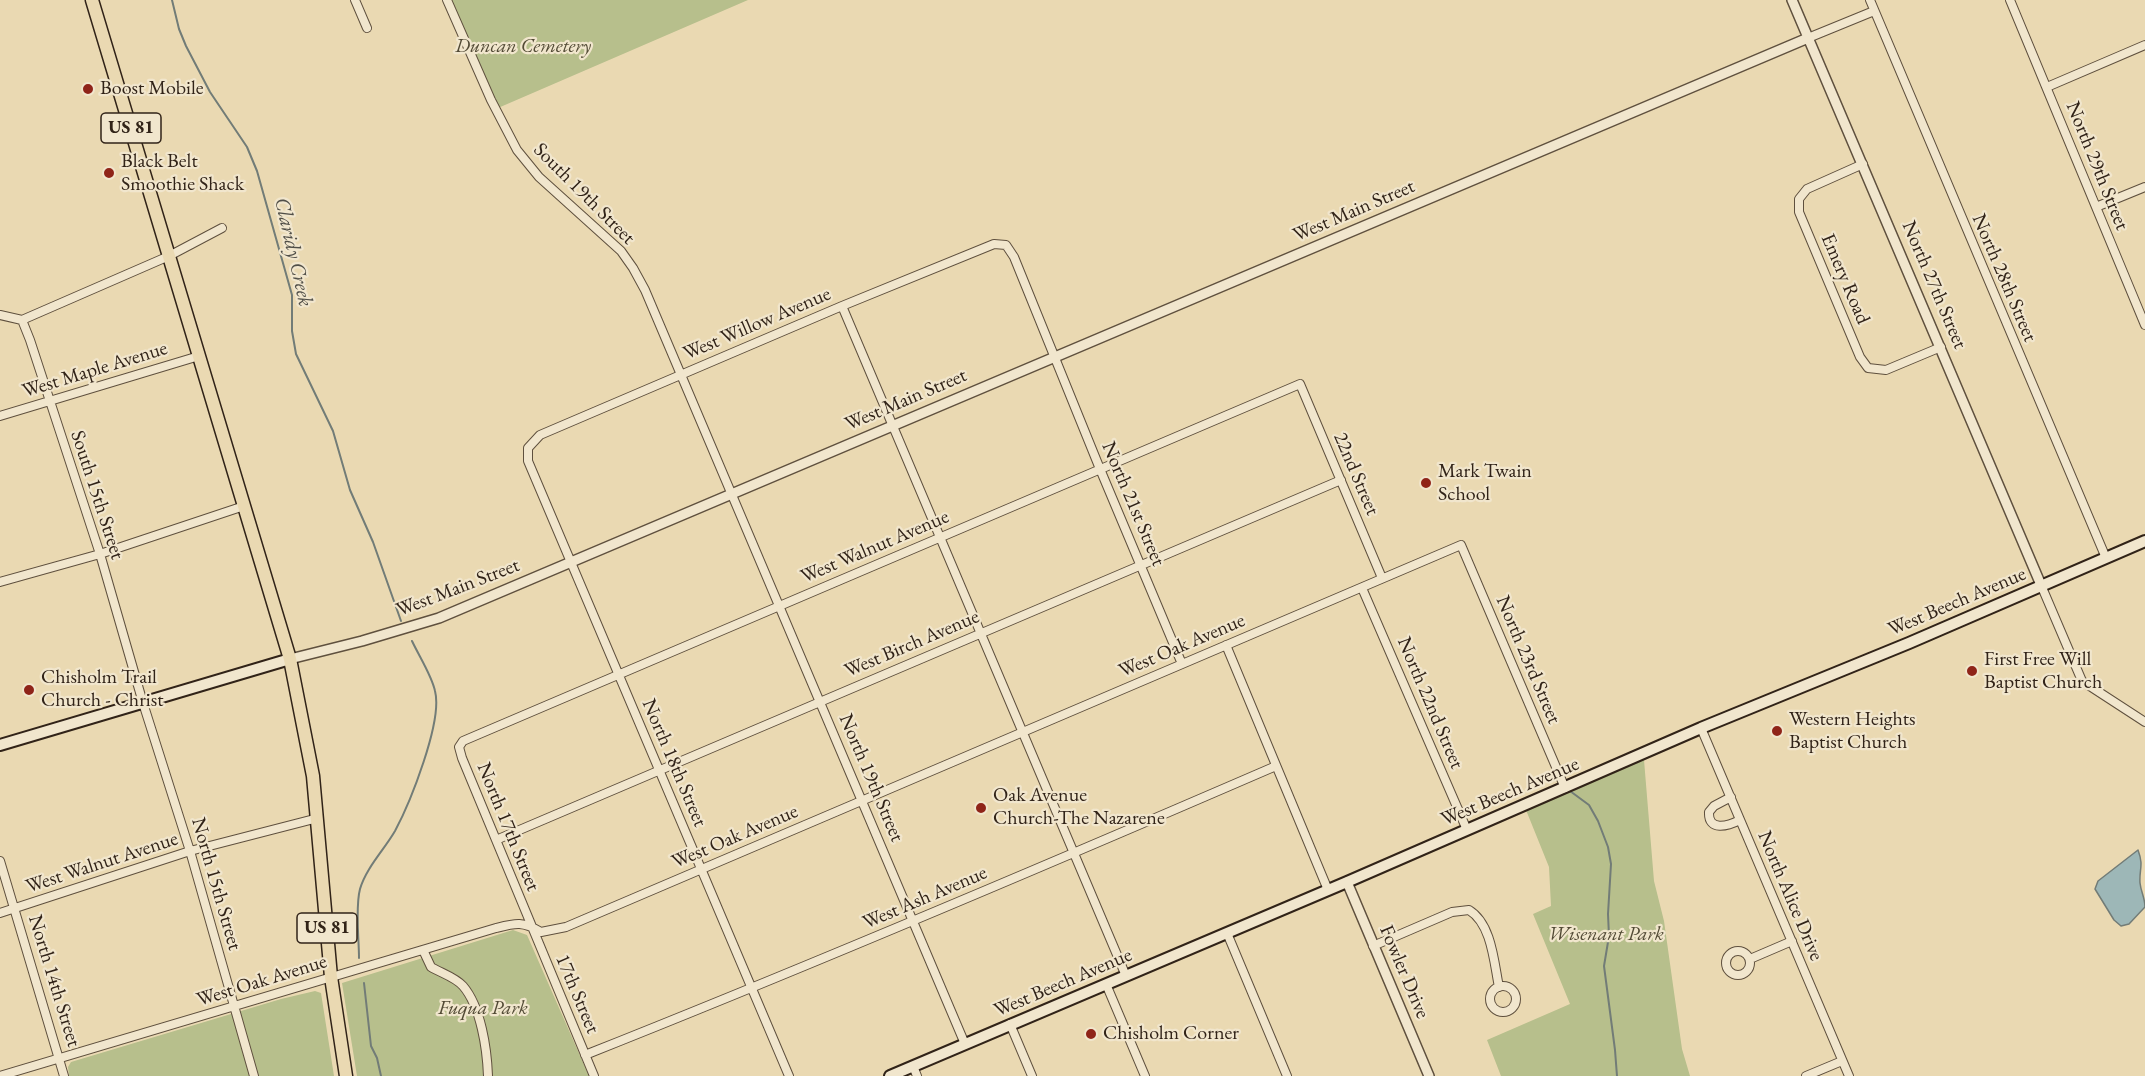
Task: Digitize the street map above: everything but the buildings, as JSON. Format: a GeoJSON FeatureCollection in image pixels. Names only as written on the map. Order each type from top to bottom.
{"type":"FeatureCollection","features":[{"type":"Feature","properties":{"kind":"main road","name":"US 81"},"geometry":{"type":"LineString","coordinates":[[92,0],[290,658],[307,740],[318,818],[331,978],[346,1076]]}},
{"type":"Feature","properties":{"kind":"main road","name":"West Beech Avenue"},"geometry":{"type":"LineString","coordinates":[[890,1076],[915,1071],[964,1044],[1010,1024],[2145,541]]}},
{"type":"Feature","properties":{"kind":"main road","name":"West Main Street"},"geometry":{"type":"LineString","coordinates":[[0,745],[290,658]]}},
{"type":"Feature","properties":{"kind":"street"},"geometry":{"type":"LineString","coordinates":[[355,0],[367,28]]}},
{"type":"Feature","properties":{"kind":"street","name":"South 19th Street"},"geometry":{"type":"LineString","coordinates":[[447,0],[499,116],[517,150],[539,177],[621,251],[633,267],[645,290],[730,494]]}},
{"type":"Feature","properties":{"kind":"street","name":"North 27th Street"},"geometry":{"type":"LineString","coordinates":[[1792,0],[2041,585]]}},
{"type":"Feature","properties":{"kind":"street","name":"North 28th Street"},"geometry":{"type":"LineString","coordinates":[[1870,0],[2106,558]]}},
{"type":"Feature","properties":{"kind":"street","name":"North 29th Street"},"geometry":{"type":"LineString","coordinates":[[2010,0],[2145,325]]}},
{"type":"Feature","properties":{"kind":"street"},"geometry":{"type":"LineString","coordinates":[[1808,38],[1874,11]]}},
{"type":"Feature","properties":{"kind":"street","name":"West Main Street"},"geometry":{"type":"LineString","coordinates":[[290,658],[362,641],[439,618],[1808,38]]}},
{"type":"Feature","properties":{"kind":"street"},"geometry":{"type":"LineString","coordinates":[[2047,87],[2145,45]]}},
{"type":"Feature","properties":{"kind":"street","name":"Emery Road"},"geometry":{"type":"LineString","coordinates":[[1863,164],[1807,189],[1799,199],[1799,212],[1860,357],[1868,368],[1886,370],[1941,347]]}},
{"type":"Feature","properties":{"kind":"street"},"geometry":{"type":"LineString","coordinates":[[2096,207],[2145,187]]}},
{"type":"Feature","properties":{"kind":"street"},"geometry":{"type":"LineString","coordinates":[[0,315],[22,320],[169,256],[222,228]]}},
{"type":"Feature","properties":{"kind":"street","name":"West Willow Avenue"},"geometry":{"type":"LineString","coordinates":[[528,448],[540,435],[842,306],[994,244],[1006,245]]}},
{"type":"Feature","properties":{"kind":"street","name":"North 21st Street"},"geometry":{"type":"LineString","coordinates":[[1006,245],[1014,257],[1182,664]]}},
{"type":"Feature","properties":{"kind":"street"},"geometry":{"type":"LineString","coordinates":[[842,306],[1126,975]]}},
{"type":"Feature","properties":{"kind":"street","name":"South 15th Street"},"geometry":{"type":"LineString","coordinates":[[22,320],[100,554],[143,703]]}},
{"type":"Feature","properties":{"kind":"street","name":"West Maple Avenue"},"geometry":{"type":"LineString","coordinates":[[0,416],[200,356]]}},
{"type":"Feature","properties":{"kind":"street","name":"West Walnut Avenue"},"geometry":{"type":"LineString","coordinates":[[463,741],[1300,384]]}},
{"type":"Feature","properties":{"kind":"street","name":"22nd Street"},"geometry":{"type":"LineString","coordinates":[[1300,384],[1382,578]]}},
{"type":"Feature","properties":{"kind":"street","name":"North 18th Street"},"geometry":{"type":"LineString","coordinates":[[528,448],[528,461],[570,563],[754,988],[789,1076]]}},
{"type":"Feature","properties":{"kind":"street","name":"West Birch Avenue"},"geometry":{"type":"LineString","coordinates":[[496,840],[1341,480]]}},
{"type":"Feature","properties":{"kind":"street","name":"North 19th Street"},"geometry":{"type":"LineString","coordinates":[[730,494],[863,801],[964,1044]]}},
{"type":"Feature","properties":{"kind":"street"},"geometry":{"type":"LineString","coordinates":[[0,582],[100,554],[244,506]]}},
{"type":"Feature","properties":{"kind":"street","name":"West Oak Avenue"},"geometry":{"type":"LineString","coordinates":[[0,1076],[518,922],[530,925],[541,932],[566,927],[1461,545]]}},
{"type":"Feature","properties":{"kind":"street","name":"North 23rd Street"},"geometry":{"type":"LineString","coordinates":[[1461,545],[1565,788]]}},
{"type":"Feature","properties":{"kind":"street"},"geometry":{"type":"LineString","coordinates":[[2041,585],[2082,681],[2145,722]]}},
{"type":"Feature","properties":{"kind":"street","name":"North 22nd Street"},"geometry":{"type":"LineString","coordinates":[[1362,588],[1467,830]]}},
{"type":"Feature","properties":{"kind":"street"},"geometry":{"type":"LineString","coordinates":[[1226,645],[1328,890]]}},
{"type":"Feature","properties":{"kind":"street","name":"North 15th Street"},"geometry":{"type":"LineString","coordinates":[[143,703],[190,851],[254,1076]]}},
{"type":"Feature","properties":{"kind":"street","name":"North Alice Drive"},"geometry":{"type":"LineString","coordinates":[[1701,728],[1849,1076]]}},
{"type":"Feature","properties":{"kind":"street","name":"North 17th Street"},"geometry":{"type":"LineString","coordinates":[[463,741],[459,747],[462,758],[530,925]]}},
{"type":"Feature","properties":{"kind":"street","name":"West Ash Avenue"},"geometry":{"type":"LineString","coordinates":[[585,1055],[754,988],[1276,766]]}},
{"type":"Feature","properties":{"kind":"street"},"geometry":{"type":"LineString","coordinates":[[1731,797],[1714,806],[1709,812],[1710,821],[1713,825],[1721,826],[1740,820]]}},
{"type":"Feature","properties":{"kind":"street","name":"West Walnut Avenue"},"geometry":{"type":"LineString","coordinates":[[0,913],[190,851],[318,818]]}},
{"type":"Feature","properties":{"kind":"street","name":"North 14th Street"},"geometry":{"type":"LineString","coordinates":[[0,861],[64,1076]]}},
{"type":"Feature","properties":{"kind":"street","name":"Fowler Drive"},"geometry":{"type":"LineString","coordinates":[[1347,882],[1429,1076]]}},
{"type":"Feature","properties":{"kind":"street"},"geometry":{"type":"LineString","coordinates":[[1373,946],[1452,912],[1468,910],[1480,920],[1483,927],[1490,946],[1499,987]]}},
{"type":"Feature","properties":{"kind":"street","name":"17th Street"},"geometry":{"type":"LineString","coordinates":[[530,925],[594,1076]]}},
{"type":"Feature","properties":{"kind":"street"},"geometry":{"type":"LineString","coordinates":[[1227,933],[1287,1076]]}},
{"type":"Feature","properties":{"kind":"street"},"geometry":{"type":"LineString","coordinates":[[1750,959],[1792,941]]}},
{"type":"Feature","properties":{"kind":"street"},"geometry":{"type":"LineString","coordinates":[[423,950],[431,967],[451,976],[469,995],[484,1036],[488,1076]]}},
{"type":"Feature","properties":{"kind":"street"},"geometry":{"type":"LineString","coordinates":[[1106,984],[1144,1076]]}},
{"type":"Feature","properties":{"kind":"street"},"geometry":{"type":"LineString","coordinates":[[1010,1024],[1032,1076]]}},
{"type":"Feature","properties":{"kind":"street"},"geometry":{"type":"LineString","coordinates":[[1806,1076],[1842,1060]]}},
{"type":"Feature","properties":{"kind":"green space","name":"Duncan Cemetery"},"geometry":{"type":"Polygon","coordinates":[[[451,0],[748,0],[498,108],[451,0]]]}},
{"type":"Feature","properties":{"kind":"green space","name":"Wisenant Park"},"geometry":{"type":"Polygon","coordinates":[[[1644,760],[1654,881],[1664,921],[1682,1049],[1690,1076],[1501,1076],[1487,1040],[1570,1004],[1533,914],[1551,906],[1549,867],[1526,810],[1644,760]]]}},
{"type":"Feature","properties":{"kind":"green space","name":"Fuqua Park"},"geometry":{"type":"Polygon","coordinates":[[[513,930],[527,935],[589,1076],[357,1076],[342,983],[513,930]]]}},
{"type":"Feature","properties":{"kind":"green space"},"geometry":{"type":"Polygon","coordinates":[[[315,991],[321,993],[334,1076],[69,1076],[68,1067],[71,1062],[281,999],[315,991]]]}},
{"type":"Feature","properties":{"kind":"water"},"geometry":{"type":"Polygon","coordinates":[[[2138,850],[2141,864],[2140,883],[2145,907],[2129,924],[2121,926],[2114,920],[2095,889],[2098,881],[2138,850]]]}},
{"type":"Feature","properties":{"kind":"waterway","name":"Claridy Creek"},"geometry":{"type":"LineString","coordinates":[[172,0],[186,46],[210,92],[247,147],[257,171],[292,295],[292,331],[296,354],[333,431],[350,490],[373,542],[401,621]]}},
{"type":"Feature","properties":{"kind":"waterway","name":"Claridy Creek"},"geometry":{"type":"LineString","coordinates":[[359,958],[357,914],[360,889],[366,874],[391,838],[401,818],[424,762],[434,722],[435,691],[412,641]]}},
{"type":"Feature","properties":{"kind":"waterway"},"geometry":{"type":"LineString","coordinates":[[1570,791],[1589,805],[1598,821],[1608,847],[1611,864],[1609,936],[1604,966],[1617,1076]]}},
{"type":"Feature","properties":{"kind":"waterway","name":"Claridy Creek"},"geometry":{"type":"LineString","coordinates":[[364,983],[371,1046],[377,1058],[381,1076]]}},
{"type":"Feature","properties":{"kind":"place","name":"Boost Mobile"},"geometry":{"type":"Point","coordinates":[88,89]}},
{"type":"Feature","properties":{"kind":"place","name":"Black Belt Smoothie Shack"},"geometry":{"type":"Point","coordinates":[109,173]}},
{"type":"Feature","properties":{"kind":"place","name":"Mark Twain School"},"geometry":{"type":"Point","coordinates":[1426,483]}},
{"type":"Feature","properties":{"kind":"place","name":"First Free Will Baptist Church"},"geometry":{"type":"Point","coordinates":[1972,671]}},
{"type":"Feature","properties":{"kind":"place","name":"Chisholm Trail Church - Christ"},"geometry":{"type":"Point","coordinates":[29,690]}},
{"type":"Feature","properties":{"kind":"place","name":"Western Heights Baptist Church"},"geometry":{"type":"Point","coordinates":[1777,731]}},
{"type":"Feature","properties":{"kind":"place","name":"Oak Avenue Church-The Nazarene"},"geometry":{"type":"Point","coordinates":[981,808]}},
{"type":"Feature","properties":{"kind":"place","name":"Chisholm Corner"},"geometry":{"type":"Point","coordinates":[1091,1034]}}]}
